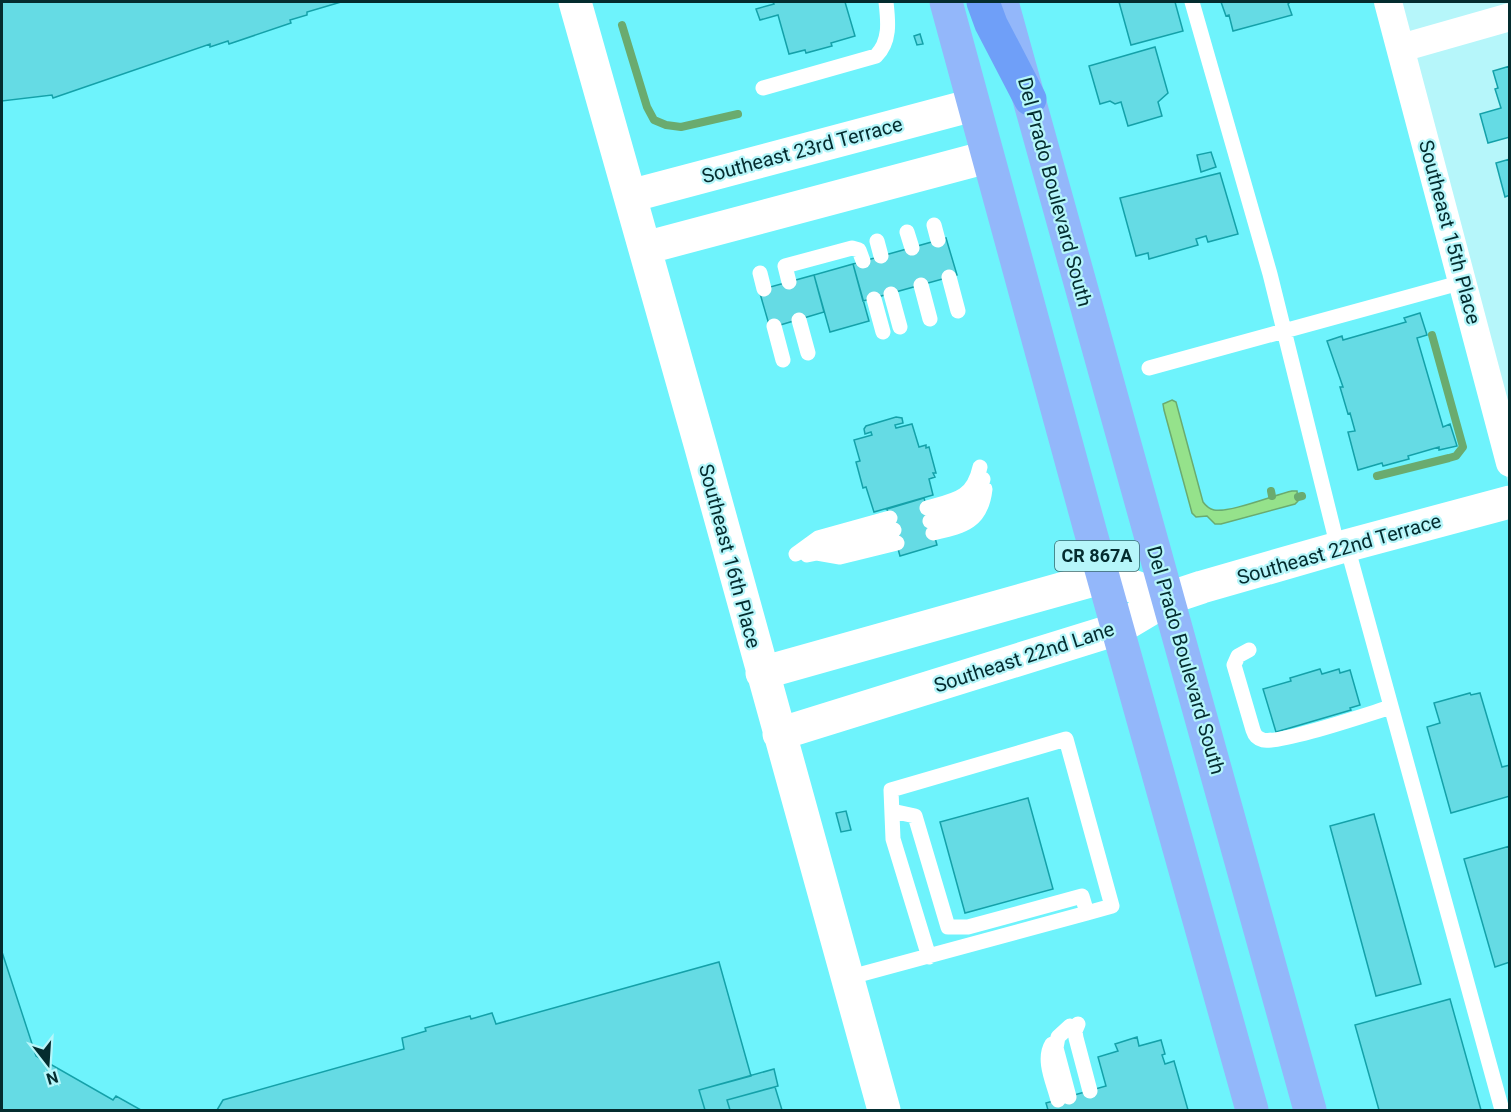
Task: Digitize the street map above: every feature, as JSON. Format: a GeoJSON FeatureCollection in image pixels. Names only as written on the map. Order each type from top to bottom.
{"type":"FeatureCollection","features":[{"type":"Feature","properties":{"kind":"highway"},"geometry":{"type":"LineString","coordinates":[[983,2],[991,24],[1030,99]]}},
{"type":"Feature","properties":{"kind":"main road","name":"CR 867A"},"geometry":{"type":"LineString","coordinates":[[946,2],[1252,1110]]}},
{"type":"Feature","properties":{"kind":"main road","name":"Del Prado Boulevard South"},"geometry":{"type":"LineString","coordinates":[[1002,2],[1310,1110]]}},
{"type":"Feature","properties":{"kind":"street","name":"Southeast 16th Place"},"geometry":{"type":"LineString","coordinates":[[575,2],[884,1110]]}},
{"type":"Feature","properties":{"kind":"street","name":"Southeast 15th Place"},"geometry":{"type":"LineString","coordinates":[[1388,2],[1509,463]]}},
{"type":"Feature","properties":{"kind":"street"},"geometry":{"type":"LineString","coordinates":[[1401,48],[1509,17]]}},
{"type":"Feature","properties":{"kind":"street","name":"Southeast 23rd Terrace"},"geometry":{"type":"LineString","coordinates":[[630,196],[973,105]]}},
{"type":"Feature","properties":{"kind":"street"},"geometry":{"type":"LineString","coordinates":[[645,248],[987,157]]}},
{"type":"Feature","properties":{"kind":"street","name":"Southeast 22nd Terrace"},"geometry":{"type":"LineString","coordinates":[[1169,598],[1343,547],[1509,502]]}},
{"type":"Feature","properties":{"kind":"street"},"geometry":{"type":"LineString","coordinates":[[762,673],[1104,577],[1169,598]]}},
{"type":"Feature","properties":{"kind":"street","name":"Southeast 22nd Lane"},"geometry":{"type":"LineString","coordinates":[[779,734],[1118,629],[1169,598]]}},
{"type":"Feature","properties":{"kind":"lane"},"geometry":{"type":"LineString","coordinates":[[763,88],[876,56],[886,41],[888,25],[886,2]]}},
{"type":"Feature","properties":{"kind":"lane"},"geometry":{"type":"LineString","coordinates":[[1192,2],[1502,1110]]}},
{"type":"Feature","properties":{"kind":"lane"},"geometry":{"type":"LineString","coordinates":[[789,282],[785,266],[852,248],[859,250],[863,261]]}},
{"type":"Feature","properties":{"kind":"lane"},"geometry":{"type":"LineString","coordinates":[[760,273],[764,289]]}},
{"type":"Feature","properties":{"kind":"lane"},"geometry":{"type":"LineString","coordinates":[[949,278],[958,311]]}},
{"type":"Feature","properties":{"kind":"lane"},"geometry":{"type":"LineString","coordinates":[[1149,368],[1463,282]]}},
{"type":"Feature","properties":{"kind":"lane"},"geometry":{"type":"LineString","coordinates":[[921,285],[930,318]]}},
{"type":"Feature","properties":{"kind":"lane"},"geometry":{"type":"LineString","coordinates":[[891,294],[900,327]]}},
{"type":"Feature","properties":{"kind":"lane"},"geometry":{"type":"LineString","coordinates":[[874,299],[883,332]]}},
{"type":"Feature","properties":{"kind":"lane"},"geometry":{"type":"LineString","coordinates":[[799,320],[808,352]]}},
{"type":"Feature","properties":{"kind":"lane"},"geometry":{"type":"LineString","coordinates":[[774,326],[783,360]]}},
{"type":"Feature","properties":{"kind":"lane"},"geometry":{"type":"LineString","coordinates":[[930,521],[953,515],[971,506],[979,495],[983,478]]}},
{"type":"Feature","properties":{"kind":"lane"},"geometry":{"type":"LineString","coordinates":[[893,530],[840,557],[807,554],[818,538],[893,530]]}},
{"type":"Feature","properties":{"kind":"lane"},"geometry":{"type":"LineString","coordinates":[[1249,650],[1238,656],[1234,665],[1253,730],[1260,739],[1280,739],[1391,707]]}},
{"type":"Feature","properties":{"kind":"lane"},"geometry":{"type":"LineString","coordinates":[[847,978],[928,957],[1112,906],[1065,740],[891,790],[893,839],[928,957]]}},
{"type":"Feature","properties":{"kind":"lane"},"geometry":{"type":"LineString","coordinates":[[892,811],[915,816],[948,927],[968,927],[1082,896],[1087,913]]}},
{"type":"Feature","properties":{"kind":"lane"},"geometry":{"type":"LineString","coordinates":[[1074,1027],[1070,1048],[1075,1095],[1057,1054],[1058,1037],[1074,1027]]}},
{"type":"Feature","properties":{"kind":"shaded area"},"geometry":{"type":"Polygon","coordinates":[[[2,2],[1388,2],[1509,487],[1509,1110],[2,1110],[2,2]]]}},
{"type":"Feature","properties":{"kind":"shaded area"},"geometry":{"type":"Polygon","coordinates":[[[1172,400],[1176,402],[1203,502],[1208,507],[1214,510],[1230,509],[1292,491],[1297,491],[1298,501],[1295,504],[1221,524],[1215,524],[1207,516],[1196,517],[1192,513],[1164,410],[1163,404],[1172,400]]]}},
{"type":"Feature","properties":{"kind":"building"},"geometry":{"type":"Polygon","coordinates":[[[2,2],[341,2],[307,12],[307,15],[290,20],[291,23],[229,44],[228,41],[210,47],[210,44],[53,98],[52,95],[2,101],[2,2]]]}},
{"type":"Feature","properties":{"kind":"building"},"geometry":{"type":"Polygon","coordinates":[[[773,2],[845,2],[855,36],[831,43],[832,46],[806,53],[805,50],[789,54],[778,15],[760,20],[756,9],[774,4],[773,2]]]}},
{"type":"Feature","properties":{"kind":"building"},"geometry":{"type":"Polygon","coordinates":[[[1119,2],[1175,2],[1183,31],[1131,45],[1119,2]]]}},
{"type":"Feature","properties":{"kind":"building"},"geometry":{"type":"Polygon","coordinates":[[[1221,2],[1290,2],[1288,4],[1292,15],[1233,31],[1229,15],[1226,16],[1221,2]]]}},
{"type":"Feature","properties":{"kind":"building"},"geometry":{"type":"Polygon","coordinates":[[[920,34],[923,44],[917,45],[914,36],[920,34]]]}},
{"type":"Feature","properties":{"kind":"building"},"geometry":{"type":"Polygon","coordinates":[[[1155,47],[1168,93],[1158,102],[1162,116],[1128,126],[1121,102],[1115,104],[1110,101],[1100,104],[1089,66],[1155,47]]]}},
{"type":"Feature","properties":{"kind":"building"},"geometry":{"type":"Polygon","coordinates":[[[1510,66],[1510,137],[1488,143],[1480,114],[1501,108],[1495,89],[1498,88],[1493,71],[1510,66]]]}},
{"type":"Feature","properties":{"kind":"building"},"geometry":{"type":"Polygon","coordinates":[[[1211,152],[1216,167],[1201,172],[1197,155],[1211,152]]]}},
{"type":"Feature","properties":{"kind":"building"},"geometry":{"type":"Polygon","coordinates":[[[1510,159],[1510,195],[1505,197],[1496,163],[1510,159]]]}},
{"type":"Feature","properties":{"kind":"building"},"geometry":{"type":"Polygon","coordinates":[[[1220,173],[1238,234],[1208,242],[1206,236],[1196,239],[1198,245],[1149,259],[1148,253],[1136,256],[1120,198],[1220,173]]]}},
{"type":"Feature","properties":{"kind":"building"},"geometry":{"type":"Polygon","coordinates":[[[946,238],[957,275],[863,301],[853,264],[946,238]]]}},
{"type":"Feature","properties":{"kind":"building"},"geometry":{"type":"Polygon","coordinates":[[[853,264],[869,321],[830,332],[814,275],[853,264]]]}},
{"type":"Feature","properties":{"kind":"building"},"geometry":{"type":"Polygon","coordinates":[[[814,275],[824,312],[770,328],[759,290],[814,275]]]}},
{"type":"Feature","properties":{"kind":"building"},"geometry":{"type":"Polygon","coordinates":[[[1420,313],[1427,335],[1417,338],[1443,427],[1450,424],[1457,446],[1439,450],[1439,447],[1408,456],[1409,459],[1358,470],[1348,432],[1355,431],[1327,341],[1342,336],[1343,340],[1406,322],[1404,318],[1420,313]]]}},
{"type":"Feature","properties":{"kind":"building"},"geometry":{"type":"Polygon","coordinates":[[[896,417],[902,418],[903,423],[895,425],[896,428],[912,424],[919,447],[926,445],[926,448],[929,447],[936,473],[933,473],[935,477],[929,479],[933,495],[874,512],[866,487],[863,488],[856,462],[860,461],[854,440],[872,435],[871,432],[865,434],[866,426],[896,417]]]}},
{"type":"Feature","properties":{"kind":"building"},"geometry":{"type":"Polygon","coordinates":[[[924,498],[937,545],[900,556],[887,509],[924,498]]]}},
{"type":"Feature","properties":{"kind":"building"},"geometry":{"type":"Polygon","coordinates":[[[1320,669],[1322,674],[1339,669],[1340,673],[1350,670],[1360,705],[1350,708],[1351,710],[1276,732],[1263,689],[1320,669]]]}},
{"type":"Feature","properties":{"kind":"building"},"geometry":{"type":"Polygon","coordinates":[[[1470,693],[1471,695],[1480,693],[1502,767],[1510,765],[1510,796],[1451,813],[1427,727],[1440,723],[1434,703],[1470,693]]]}},
{"type":"Feature","properties":{"kind":"building"},"geometry":{"type":"Polygon","coordinates":[[[1028,798],[1053,889],[965,913],[940,822],[1028,798]]]}},
{"type":"Feature","properties":{"kind":"building"},"geometry":{"type":"Polygon","coordinates":[[[846,811],[851,830],[841,832],[836,813],[846,811]]]}},
{"type":"Feature","properties":{"kind":"building"},"geometry":{"type":"Polygon","coordinates":[[[1374,814],[1421,984],[1376,996],[1330,826],[1374,814]]]}},
{"type":"Feature","properties":{"kind":"building"},"geometry":{"type":"Polygon","coordinates":[[[1510,846],[1510,962],[1495,967],[1464,859],[1510,846]]]}},
{"type":"Feature","properties":{"kind":"building"},"geometry":{"type":"Polygon","coordinates":[[[2,952],[36,1056],[113,1100],[116,1096],[141,1110],[2,1110],[2,952]]]}},
{"type":"Feature","properties":{"kind":"building"},"geometry":{"type":"Polygon","coordinates":[[[719,962],[751,1076],[699,1090],[705,1110],[217,1110],[223,1100],[404,1049],[402,1038],[426,1031],[425,1028],[470,1016],[471,1019],[492,1013],[496,1024],[719,962]]]}},
{"type":"Feature","properties":{"kind":"building"},"geometry":{"type":"Polygon","coordinates":[[[1450,999],[1481,1110],[1379,1110],[1355,1025],[1450,999]]]}},
{"type":"Feature","properties":{"kind":"building"},"geometry":{"type":"Polygon","coordinates":[[[1137,1037],[1139,1046],[1161,1040],[1165,1064],[1174,1061],[1188,1110],[1048,1110],[1046,1103],[1106,1086],[1098,1057],[1118,1051],[1115,1044],[1137,1037]]]}},
{"type":"Feature","properties":{"kind":"building"},"geometry":{"type":"Polygon","coordinates":[[[774,1069],[778,1086],[727,1100],[730,1110],[705,1110],[699,1090],[774,1069]]]}},
{"type":"Feature","properties":{"kind":"building"},"geometry":{"type":"Polygon","coordinates":[[[775,1087],[782,1110],[730,1110],[727,1100],[775,1087]]]}},
{"type":"Feature","properties":{"kind":"waterway"},"geometry":{"type":"LineString","coordinates":[[622,25],[647,107],[654,120],[666,125],[681,127],[738,114]]}},
{"type":"Feature","properties":{"kind":"waterway"},"geometry":{"type":"LineString","coordinates":[[1377,476],[1456,456],[1463,447],[1432,335]]}},
{"type":"Feature","properties":{"kind":"waterway"},"geometry":{"type":"LineString","coordinates":[[1271,491],[1272,496]]}},
{"type":"Feature","properties":{"kind":"waterway"},"geometry":{"type":"LineString","coordinates":[[1298,497],[1302,496]]}}]}
